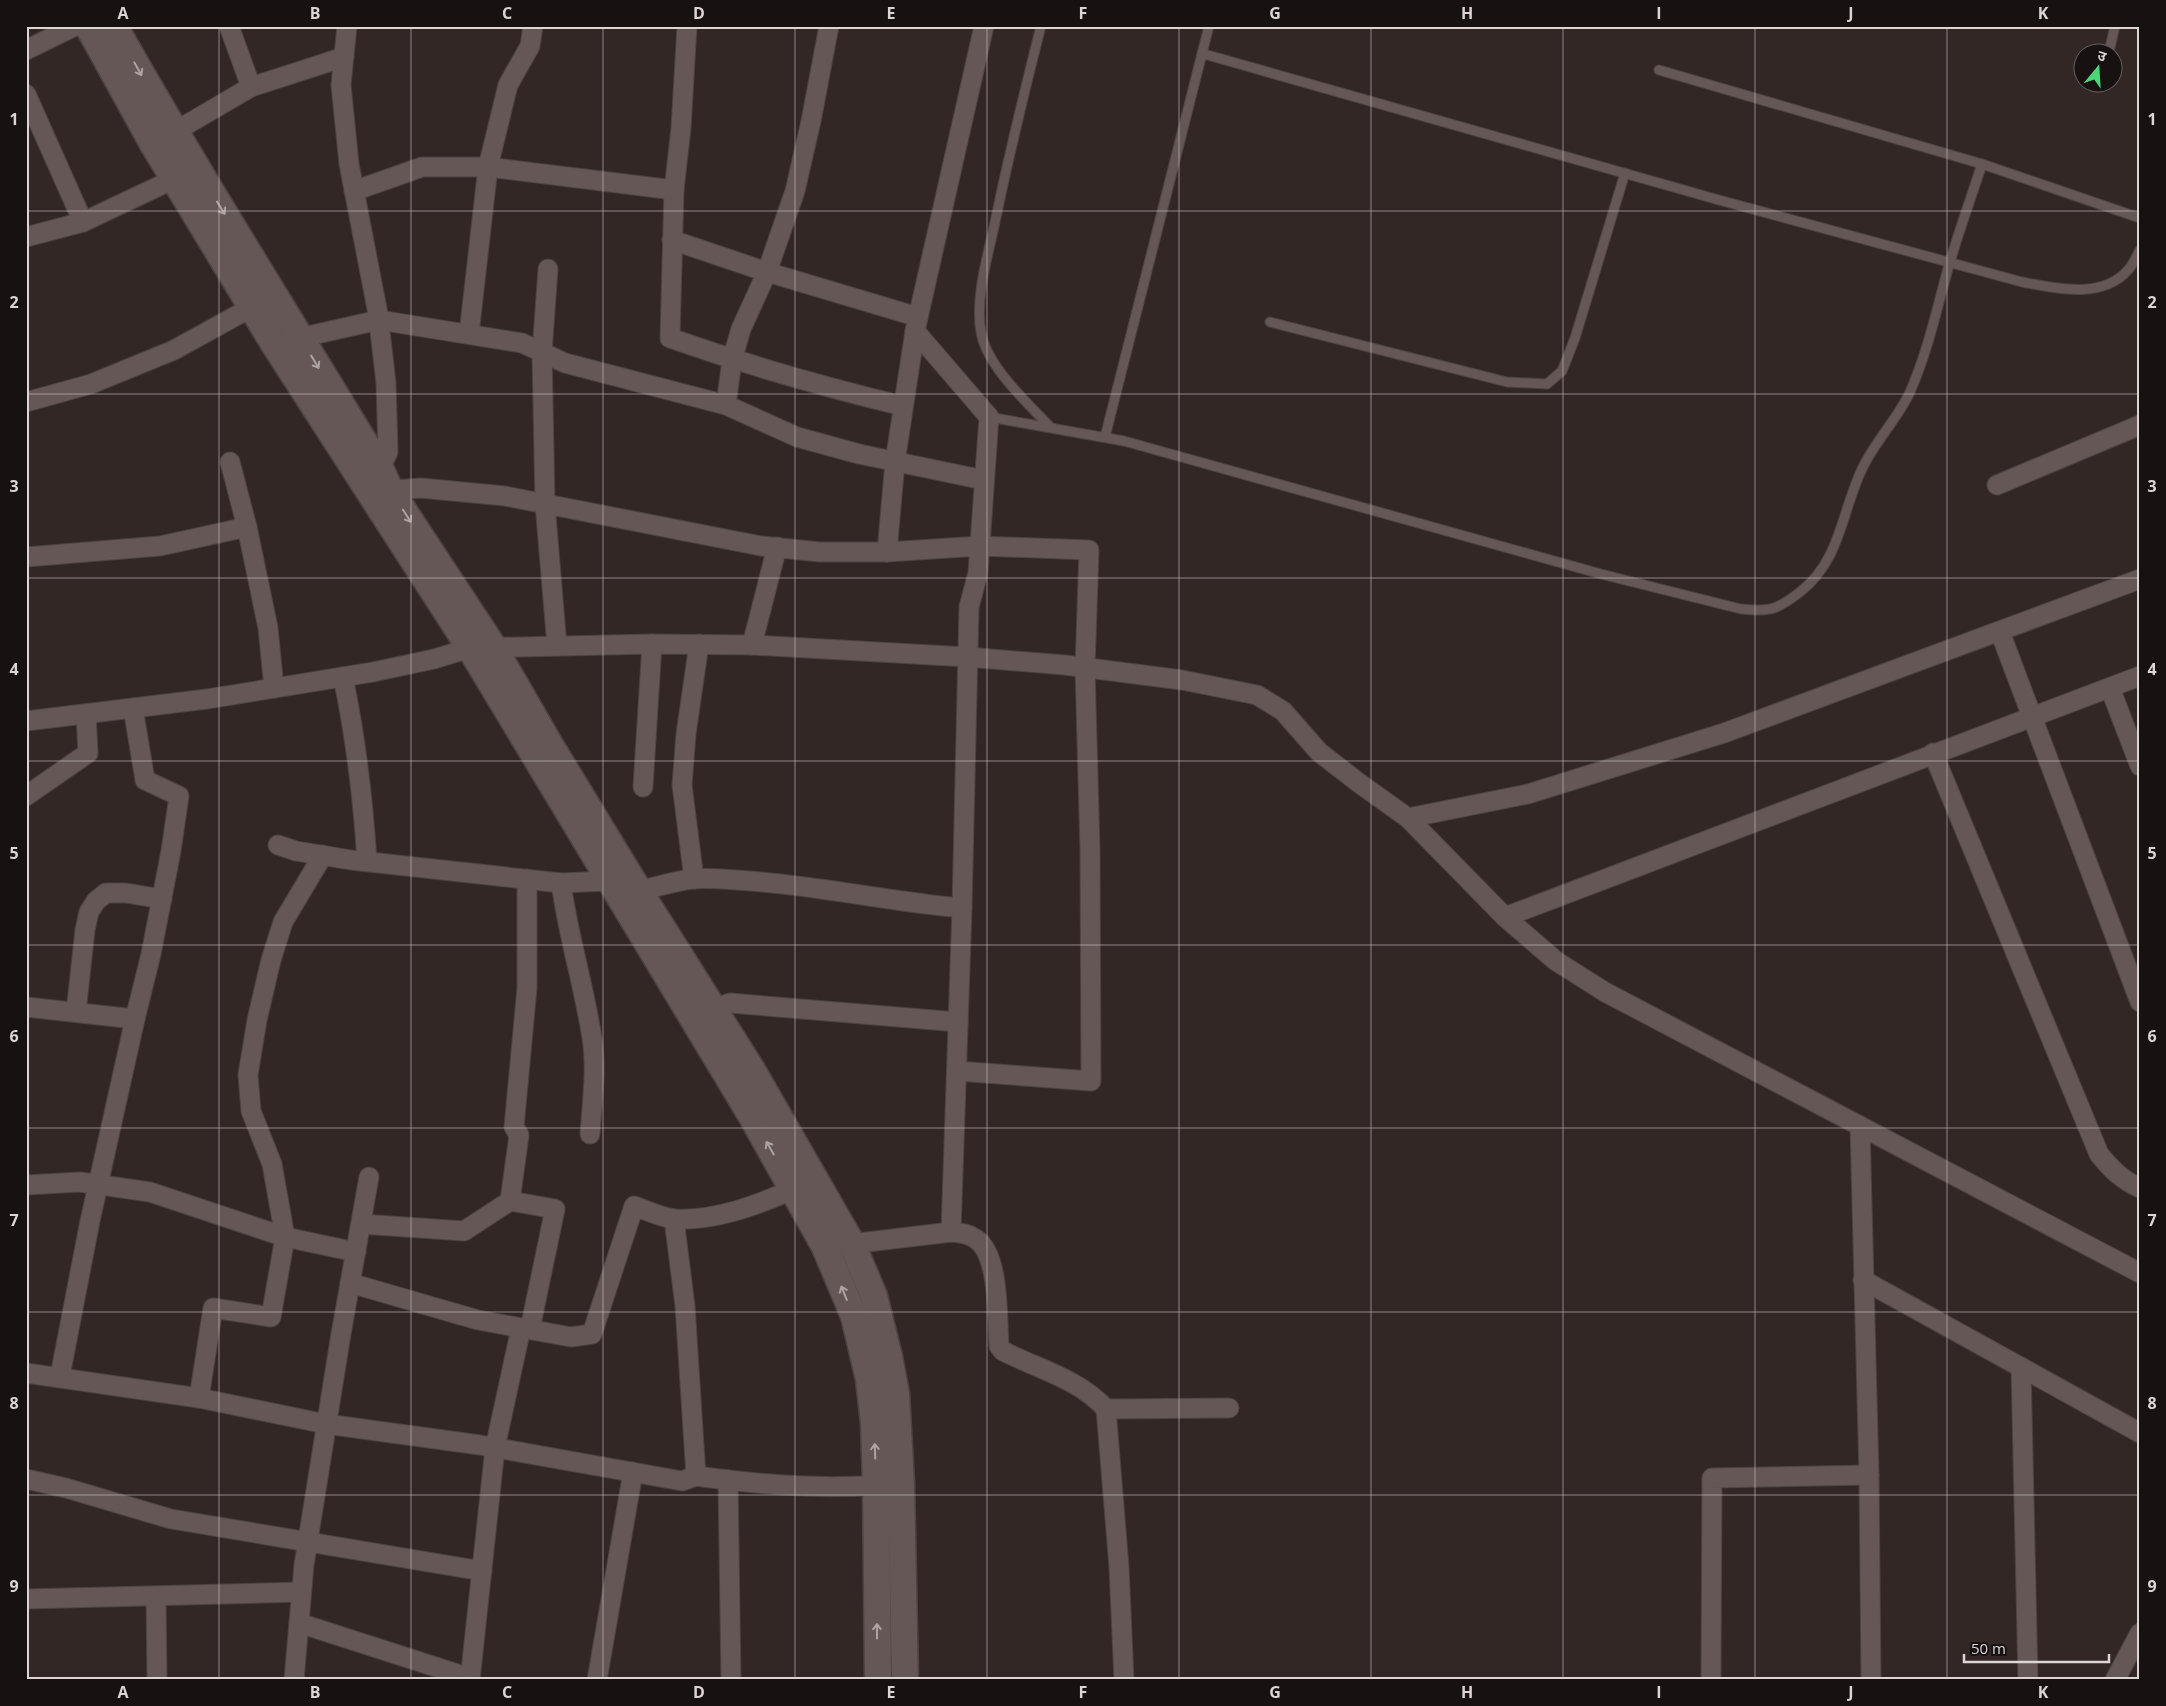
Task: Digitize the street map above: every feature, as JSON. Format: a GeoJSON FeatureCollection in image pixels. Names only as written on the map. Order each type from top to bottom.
{"type":"FeatureCollection","features":[{"type":"Feature","properties":{"kind":"street"},"geometry":{"type":"LineString","coordinates":[[26,50],[75,26]]}},
{"type":"Feature","properties":{"kind":"street"},"geometry":{"type":"LineString","coordinates":[[88,26],[174,179],[274,344],[380,483],[506,496],[761,546],[820,552],[887,552],[980,546],[1089,550],[1085,668],[1090,850],[1091,1081],[957,1071]]}},
{"type":"Feature","properties":{"kind":"street"},"geometry":{"type":"LineString","coordinates":[[114,26],[174,132],[301,337],[380,483],[482,648],[622,890],[702,1013],[825,1247],[854,1316],[869,1379],[874,1423],[876,1485],[878,1680]]}},
{"type":"Feature","properties":{"kind":"street"},"geometry":{"type":"LineString","coordinates":[[229,26],[251,87]]}},
{"type":"Feature","properties":{"kind":"street"},"geometry":{"type":"LineString","coordinates":[[469,334],[488,167],[508,84],[530,46],[533,26]]}},
{"type":"Feature","properties":{"kind":"street"},"geometry":{"type":"LineString","coordinates":[[687,26],[681,128],[674,190],[670,338],[732,360],[802,381],[903,406]]}},
{"type":"Feature","properties":{"kind":"street"},"geometry":{"type":"LineString","coordinates":[[726,405],[732,360],[741,329],[767,272],[795,191],[812,121],[829,26]]}},
{"type":"Feature","properties":{"kind":"street"},"geometry":{"type":"LineString","coordinates":[[887,552],[895,462],[917,324],[984,26]]}},
{"type":"Feature","properties":{"kind":"street"},"geometry":{"type":"LineString","coordinates":[[347,27],[340,85],[349,164],[379,320],[386,383],[388,452],[380,483]]}},
{"type":"Feature","properties":{"kind":"street"},"geometry":{"type":"LineString","coordinates":[[174,132],[251,87],[344,57]]}},
{"type":"Feature","properties":{"kind":"street"},"geometry":{"type":"LineString","coordinates":[[26,94],[83,222]]}},
{"type":"Feature","properties":{"kind":"street"},"geometry":{"type":"LineString","coordinates":[[354,191],[422,167],[488,167],[674,190]]}},
{"type":"Feature","properties":{"kind":"street"},"geometry":{"type":"LineString","coordinates":[[26,237],[83,222],[174,179]]}},
{"type":"Feature","properties":{"kind":"street"},"geometry":{"type":"LineString","coordinates":[[672,240],[917,324],[989,418],[978,573],[969,607],[962,908],[951,1232]]}},
{"type":"Feature","properties":{"kind":"street"},"geometry":{"type":"LineString","coordinates":[[548,269],[542,352],[545,504],[557,646]]}},
{"type":"Feature","properties":{"kind":"street"},"geometry":{"type":"LineString","coordinates":[[26,402],[91,384],[174,350],[252,307]]}},
{"type":"Feature","properties":{"kind":"street"},"geometry":{"type":"LineString","coordinates":[[274,344],[379,320],[522,343],[565,363],[726,405],[797,437],[895,462],[984,480]]}},
{"type":"Feature","properties":{"kind":"street"},"geometry":{"type":"LineString","coordinates":[[1997,485],[2140,425]]}},
{"type":"Feature","properties":{"kind":"street"},"geometry":{"type":"LineString","coordinates":[[230,462],[247,527],[268,628],[274,688]]}},
{"type":"Feature","properties":{"kind":"street"},"geometry":{"type":"LineString","coordinates":[[26,557],[160,546],[247,527]]}},
{"type":"Feature","properties":{"kind":"street"},"geometry":{"type":"LineString","coordinates":[[752,645],[778,548]]}},
{"type":"Feature","properties":{"kind":"street"},"geometry":{"type":"LineString","coordinates":[[1408,818],[1528,794],[1714,736],[2140,579]]}},
{"type":"Feature","properties":{"kind":"street"},"geometry":{"type":"LineString","coordinates":[[2000,632],[2140,1002]]}},
{"type":"Feature","properties":{"kind":"street"},"geometry":{"type":"LineString","coordinates":[[643,787],[652,644]]}},
{"type":"Feature","properties":{"kind":"street"},"geometry":{"type":"LineString","coordinates":[[26,721],[207,699],[344,677],[434,660],[482,648],[557,646],[652,644],[752,645],[967,657],[1085,668],[1182,680],[1257,695],[1283,711],[1319,752],[1359,784],[1408,818],[1505,917],[1556,961],[1605,992],[2140,1273]]}},
{"type":"Feature","properties":{"kind":"street"},"geometry":{"type":"LineString","coordinates":[[694,879],[682,785],[686,734],[699,644]]}},
{"type":"Feature","properties":{"kind":"street"},"geometry":{"type":"LineString","coordinates":[[1505,917],[2140,676]]}},
{"type":"Feature","properties":{"kind":"street"},"geometry":{"type":"LineString","coordinates":[[344,677],[364,799],[367,862]]}},
{"type":"Feature","properties":{"kind":"street"},"geometry":{"type":"LineString","coordinates":[[2110,688],[2140,766]]}},
{"type":"Feature","properties":{"kind":"street"},"geometry":{"type":"LineString","coordinates":[[60,1376],[98,1185],[151,954],[162,899],[178,796],[145,780],[133,708]]}},
{"type":"Feature","properties":{"kind":"street"},"geometry":{"type":"LineString","coordinates":[[26,796],[88,753],[86,714]]}},
{"type":"Feature","properties":{"kind":"street"},"geometry":{"type":"LineString","coordinates":[[1933,753],[2099,1154],[2113,1171],[2128,1183],[2140,1188]]}},
{"type":"Feature","properties":{"kind":"street"},"geometry":{"type":"LineString","coordinates":[[278,845],[296,851],[367,862],[527,878],[622,890],[694,879],[793,884],[917,904],[962,908]]}},
{"type":"Feature","properties":{"kind":"street"},"geometry":{"type":"LineString","coordinates":[[199,1398],[213,1308],[271,1317],[286,1237],[272,1164],[252,1111],[248,1075],[257,1020],[271,960],[283,922],[323,855]]}},
{"type":"Feature","properties":{"kind":"street"},"geometry":{"type":"LineString","coordinates":[[510,1201],[519,1135],[514,1127],[526,988],[527,878]]}},
{"type":"Feature","properties":{"kind":"street"},"geometry":{"type":"LineString","coordinates":[[561,882],[592,1039],[594,1082],[590,1134]]}},
{"type":"Feature","properties":{"kind":"street"},"geometry":{"type":"LineString","coordinates":[[76,1012],[85,930],[89,912],[96,901],[106,893],[126,893],[162,899]]}},
{"type":"Feature","properties":{"kind":"street"},"geometry":{"type":"LineString","coordinates":[[702,1013],[730,1003],[958,1022]]}},
{"type":"Feature","properties":{"kind":"street"},"geometry":{"type":"LineString","coordinates":[[26,1007],[135,1018]]}},
{"type":"Feature","properties":{"kind":"street"},"geometry":{"type":"LineString","coordinates":[[702,1013],[752,1070],[852,1244],[874,1296],[890,1357],[896,1394],[901,1483],[905,1680]]}},
{"type":"Feature","properties":{"kind":"street"},"geometry":{"type":"LineString","coordinates":[[1860,1126],[1869,1475],[1871,1680]]}},
{"type":"Feature","properties":{"kind":"street"},"geometry":{"type":"LineString","coordinates":[[294,1680],[301,1592],[308,1542],[326,1424],[369,1176]]}},
{"type":"Feature","properties":{"kind":"street"},"geometry":{"type":"LineString","coordinates":[[26,1185],[80,1182],[150,1192],[286,1237],[356,1252]]}},
{"type":"Feature","properties":{"kind":"street"},"geometry":{"type":"LineString","coordinates":[[350,1283],[478,1320],[571,1337],[592,1334],[634,1206],[674,1219],[716,1216],[758,1205],[794,1189]]}},
{"type":"Feature","properties":{"kind":"street"},"geometry":{"type":"LineString","coordinates":[[299,1623],[470,1679],[495,1448],[555,1209],[510,1201],[464,1231],[361,1224]]}},
{"type":"Feature","properties":{"kind":"street"},"geometry":{"type":"LineString","coordinates":[[674,1219],[685,1306],[696,1476]]}},
{"type":"Feature","properties":{"kind":"street"},"geometry":{"type":"LineString","coordinates":[[825,1247],[951,1232],[968,1234],[978,1240],[986,1250],[994,1275],[999,1346],[1003,1351],[1085,1390],[1106,1409],[1229,1408]]}},
{"type":"Feature","properties":{"kind":"street"},"geometry":{"type":"LineString","coordinates":[[1864,1280],[2140,1433]]}},
{"type":"Feature","properties":{"kind":"street"},"geometry":{"type":"LineString","coordinates":[[2022,1367],[2028,1680]]}},
{"type":"Feature","properties":{"kind":"street"},"geometry":{"type":"LineString","coordinates":[[26,1373],[60,1376],[199,1398],[326,1424],[495,1448],[682,1482],[696,1476],[728,1480],[849,1487],[876,1485]]}},
{"type":"Feature","properties":{"kind":"street"},"geometry":{"type":"LineString","coordinates":[[1106,1409],[1119,1567],[1124,1680]]}},
{"type":"Feature","properties":{"kind":"street"},"geometry":{"type":"LineString","coordinates":[[597,1680],[633,1472]]}},
{"type":"Feature","properties":{"kind":"street"},"geometry":{"type":"LineString","coordinates":[[1711,1680],[1712,1478],[1869,1475]]}},
{"type":"Feature","properties":{"kind":"street"},"geometry":{"type":"LineString","coordinates":[[26,1479],[66,1488],[171,1519],[482,1570]]}},
{"type":"Feature","properties":{"kind":"street"},"geometry":{"type":"LineString","coordinates":[[728,1480],[731,1680]]}},
{"type":"Feature","properties":{"kind":"street"},"geometry":{"type":"LineString","coordinates":[[26,1599],[301,1592]]}},
{"type":"Feature","properties":{"kind":"street"},"geometry":{"type":"LineString","coordinates":[[156,1597],[157,1680]]}},
{"type":"Feature","properties":{"kind":"street"},"geometry":{"type":"LineString","coordinates":[[2115,1680],[2140,1633]]}},
{"type":"Feature","properties":{"kind":"lane"},"geometry":{"type":"LineString","coordinates":[[1041,26],[1011,145],[987,258],[979,310],[981,333],[989,355],[1009,382],[1050,427]]}},
{"type":"Feature","properties":{"kind":"lane"},"geometry":{"type":"LineString","coordinates":[[1104,437],[1204,54],[1209,26]]}},
{"type":"Feature","properties":{"kind":"lane"},"geometry":{"type":"LineString","coordinates":[[2111,42],[2115,26]]}},
{"type":"Feature","properties":{"kind":"lane"},"geometry":{"type":"LineString","coordinates":[[1204,54],[1950,263],[2053,288],[2098,288],[2116,280],[2128,270],[2140,250]]}},
{"type":"Feature","properties":{"kind":"lane"},"geometry":{"type":"LineString","coordinates":[[1659,70],[1982,164],[2140,218]]}},
{"type":"Feature","properties":{"kind":"lane"},"geometry":{"type":"LineString","coordinates":[[989,418],[1104,437],[1601,574],[1741,610],[1764,612],[1783,606],[1808,586],[1828,563],[1861,471],[1909,394],[1921,365],[1950,263],[1982,164]]}},
{"type":"Feature","properties":{"kind":"lane"},"geometry":{"type":"LineString","coordinates":[[1270,322],[1507,382],[1547,384],[1562,371],[1575,338],[1625,173]]}}]}
